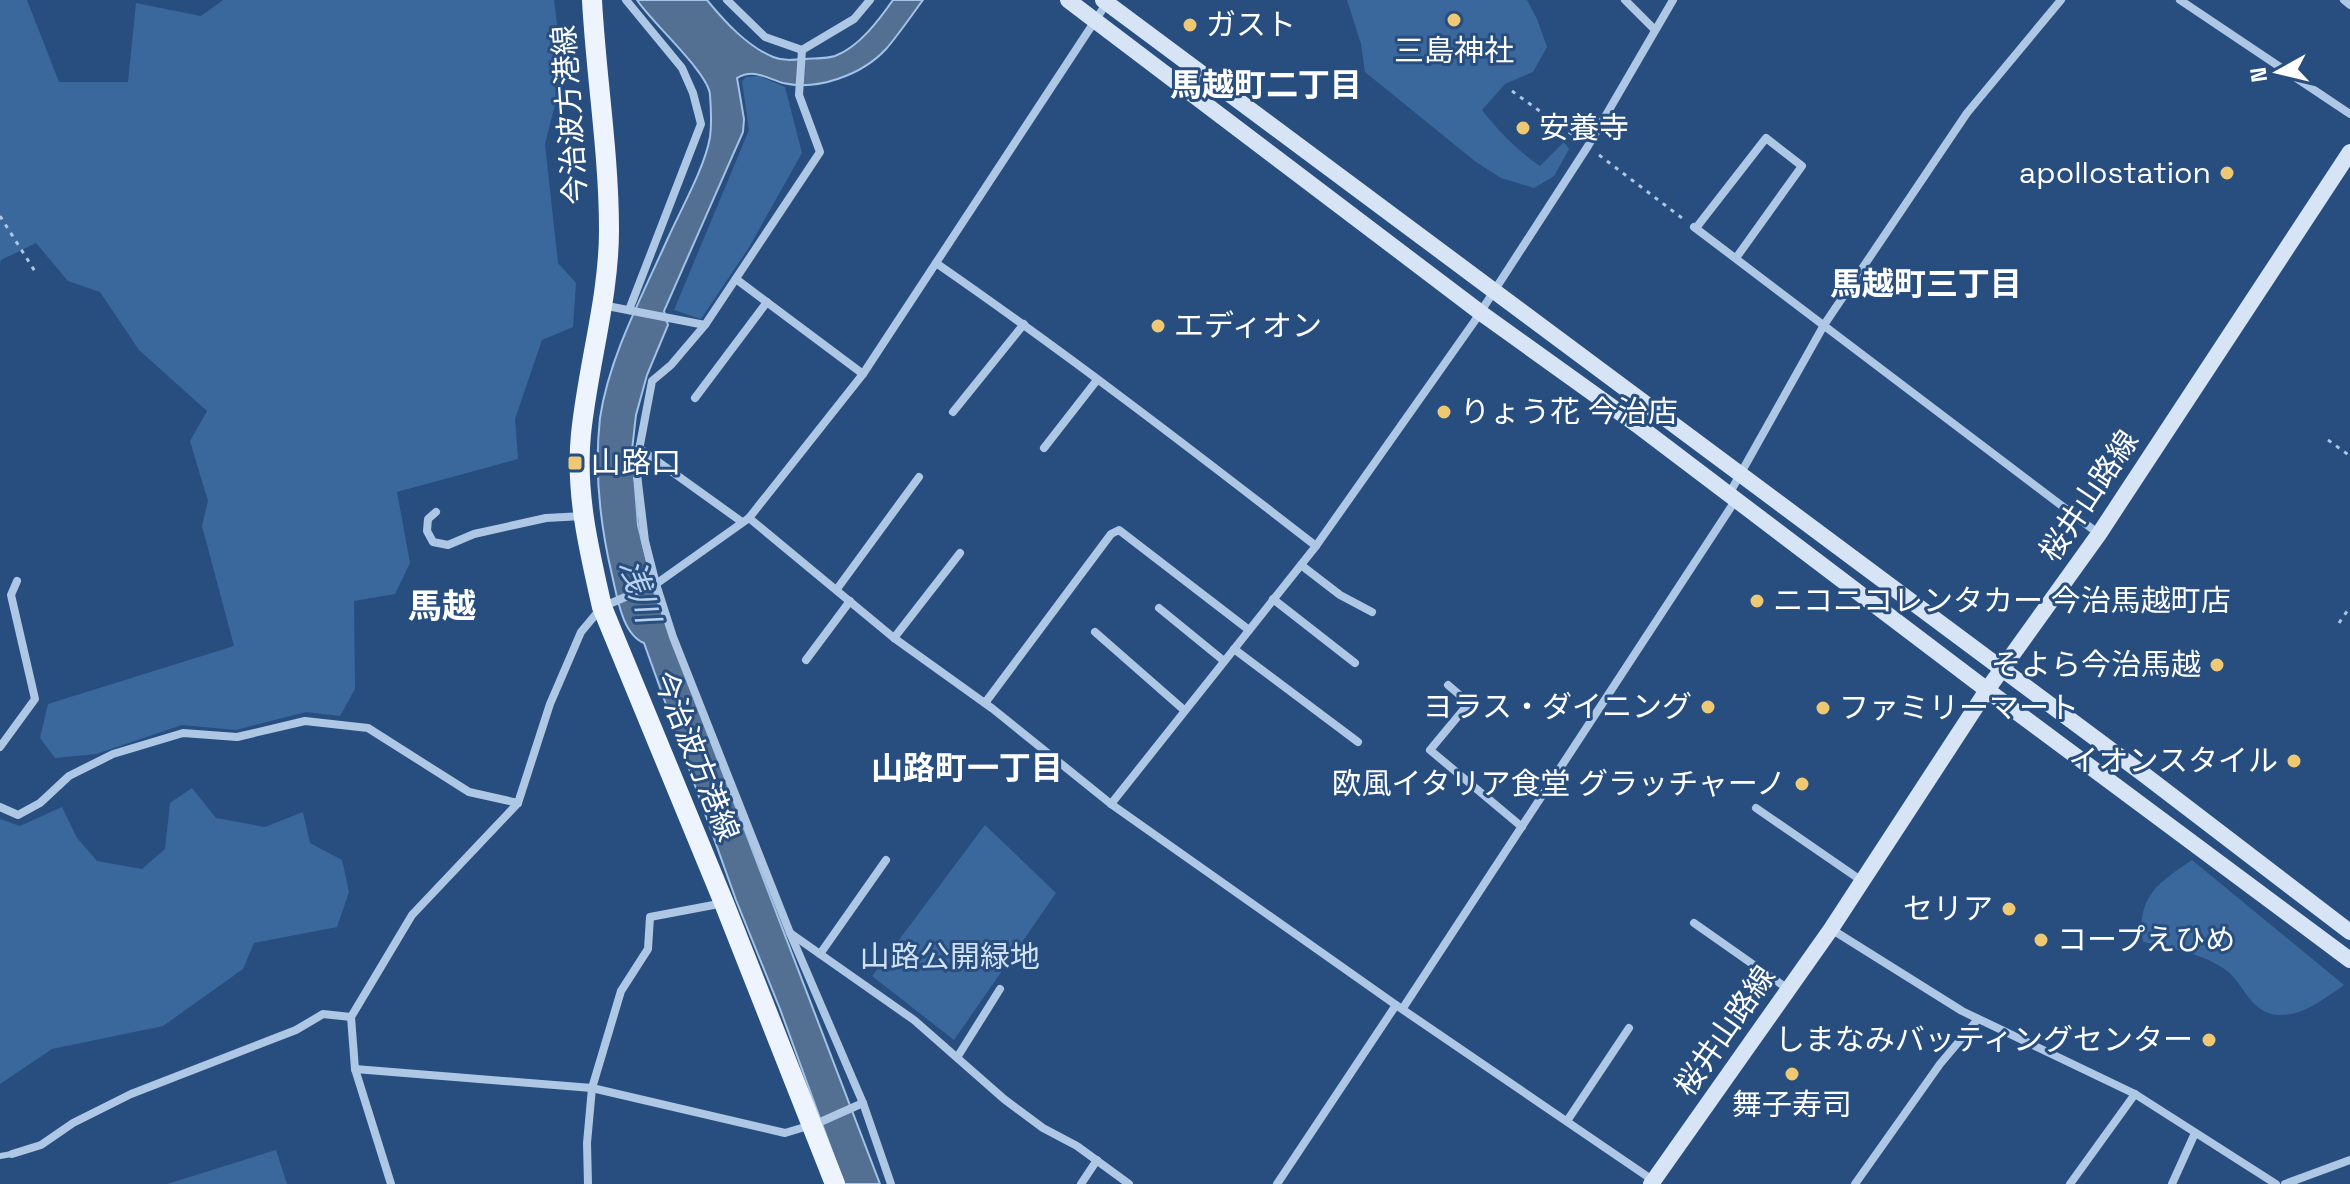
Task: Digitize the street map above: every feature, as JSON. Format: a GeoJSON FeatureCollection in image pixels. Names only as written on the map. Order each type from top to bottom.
{"type":"FeatureCollection","features":[{"type":"Feature","properties":{"kind":"main road","name":"今治波方港線"},"geometry":{"type":"LineString","coordinates":[[592,0],[609,231],[602,305],[581,436],[580,492],[602,607],[815,1124],[835,1184]]}},
{"type":"Feature","properties":{"kind":"street"},"geometry":{"type":"LineString","coordinates":[[626,0],[682,68],[701,124],[629,310]]}},
{"type":"Feature","properties":{"kind":"street"},"geometry":{"type":"LineString","coordinates":[[727,0],[765,37],[802,51]]}},
{"type":"Feature","properties":{"kind":"street"},"geometry":{"type":"LineString","coordinates":[[802,51],[854,19],[870,0]]}},
{"type":"Feature","properties":{"kind":"street"},"geometry":{"type":"LineString","coordinates":[[1068,0],[1481,313],[1640,427],[2350,960]]}},
{"type":"Feature","properties":{"kind":"street"},"geometry":{"type":"LineString","coordinates":[[1625,0],[1655,30]]}},
{"type":"Feature","properties":{"kind":"street"},"geometry":{"type":"LineString","coordinates":[[1111,804],[1316,546],[1481,313],[1588,146],[1673,0]]}},
{"type":"Feature","properties":{"kind":"street"},"geometry":{"type":"LineString","coordinates":[[1277,1184],[1522,827],[1732,499],[1824,325],[1967,113],[2061,0]]}},
{"type":"Feature","properties":{"kind":"street"},"geometry":{"type":"LineString","coordinates":[[2180,0],[2350,114]]}},
{"type":"Feature","properties":{"kind":"street"},"geometry":{"type":"LineString","coordinates":[[2344,0],[2350,5]]}},
{"type":"Feature","properties":{"kind":"street"},"geometry":{"type":"LineString","coordinates":[[391,1184],[355,1069],[351,1017],[412,915],[518,803],[550,704],[581,632],[602,607],[656,584],[746,520],[863,374],[1106,1],[2350,932]]}},
{"type":"Feature","properties":{"kind":"street"},"geometry":{"type":"LineString","coordinates":[[802,51],[799,95],[820,152],[705,325],[671,365],[652,381],[636,466],[645,541],[673,637],[891,1184]]}},
{"type":"Feature","properties":{"kind":"street"},"geometry":{"type":"LineString","coordinates":[[1736,258],[1802,166],[1766,138],[1695,228],[2099,534]]}},
{"type":"Feature","properties":{"kind":"street","name":"桜井山路線"},"geometry":{"type":"LineString","coordinates":[[1654,1183],[1831,929],[1987,690],[2099,534],[2344,173],[2350,152]]}},
{"type":"Feature","properties":{"kind":"street"},"geometry":{"type":"LineString","coordinates":[[936,263],[1024,324],[1316,546]]}},
{"type":"Feature","properties":{"kind":"street"},"geometry":{"type":"LineString","coordinates":[[736,279],[863,374]]}},
{"type":"Feature","properties":{"kind":"street"},"geometry":{"type":"LineString","coordinates":[[695,398],[767,302]]}},
{"type":"Feature","properties":{"kind":"street"},"geometry":{"type":"LineString","coordinates":[[602,305],[705,325]]}},
{"type":"Feature","properties":{"kind":"street"},"geometry":{"type":"LineString","coordinates":[[953,412],[1024,324]]}},
{"type":"Feature","properties":{"kind":"street"},"geometry":{"type":"LineString","coordinates":[[1044,448],[1097,380]]}},
{"type":"Feature","properties":{"kind":"street"},"geometry":{"type":"LineString","coordinates":[[639,448],[746,520],[1111,804],[1654,1183]]}},
{"type":"Feature","properties":{"kind":"street"},"geometry":{"type":"LineString","coordinates":[[837,589],[919,477]]}},
{"type":"Feature","properties":{"kind":"street"},"geometry":{"type":"LineString","coordinates":[[436,512],[428,519],[427,531],[433,542],[448,545],[474,534],[546,518],[584,516]]}},
{"type":"Feature","properties":{"kind":"street"},"geometry":{"type":"LineString","coordinates":[[985,703],[1111,534],[1119,530],[1249,630]]}},
{"type":"Feature","properties":{"kind":"street"},"geometry":{"type":"LineString","coordinates":[[894,638],[960,553]]}},
{"type":"Feature","properties":{"kind":"street"},"geometry":{"type":"LineString","coordinates":[[1301,565],[1340,595],[1372,612]]}},
{"type":"Feature","properties":{"kind":"street"},"geometry":{"type":"LineString","coordinates":[[0,747],[35,699],[11,595],[17,581]]}},
{"type":"Feature","properties":{"kind":"street"},"geometry":{"type":"LineString","coordinates":[[1273,599],[1355,663]]}},
{"type":"Feature","properties":{"kind":"street"},"geometry":{"type":"LineString","coordinates":[[806,660],[850,601]]}},
{"type":"Feature","properties":{"kind":"street"},"geometry":{"type":"LineString","coordinates":[[1159,608],[1224,661]]}},
{"type":"Feature","properties":{"kind":"street"},"geometry":{"type":"LineString","coordinates":[[1095,632],[1184,710]]}},
{"type":"Feature","properties":{"kind":"street"},"geometry":{"type":"LineString","coordinates":[[1234,649],[1358,742]]}},
{"type":"Feature","properties":{"kind":"street"},"geometry":{"type":"LineString","coordinates":[[1448,685],[1469,703],[1430,750],[1522,827]]}},
{"type":"Feature","properties":{"kind":"street"},"geometry":{"type":"LineString","coordinates":[[0,807],[18,815],[40,803],[69,776],[113,754],[183,733],[237,737],[305,721],[368,728],[469,792],[518,803]]}},
{"type":"Feature","properties":{"kind":"street"},"geometry":{"type":"LineString","coordinates":[[1756,808],[1862,881]]}},
{"type":"Feature","properties":{"kind":"street"},"geometry":{"type":"LineString","coordinates":[[820,954],[886,860]]}},
{"type":"Feature","properties":{"kind":"street"},"geometry":{"type":"LineString","coordinates":[[588,1184],[587,1143],[592,1088],[621,991],[648,949],[650,917],[724,903]]}},
{"type":"Feature","properties":{"kind":"street"},"geometry":{"type":"LineString","coordinates":[[1694,923],[1788,989]]}},
{"type":"Feature","properties":{"kind":"street"},"geometry":{"type":"LineString","coordinates":[[1831,929],[1978,1019],[2135,1094],[2265,1174],[2276,1184]]}},
{"type":"Feature","properties":{"kind":"street"},"geometry":{"type":"LineString","coordinates":[[790,933],[914,1020],[1014,1107],[1043,1128],[1077,1146],[1129,1184]]}},
{"type":"Feature","properties":{"kind":"street"},"geometry":{"type":"LineString","coordinates":[[958,1056],[1000,989]]}},
{"type":"Feature","properties":{"kind":"street"},"geometry":{"type":"LineString","coordinates":[[12,1154],[41,1145],[73,1123],[131,1094],[296,1030],[323,1014],[351,1017]]}},
{"type":"Feature","properties":{"kind":"street"},"geometry":{"type":"LineString","coordinates":[[1855,1184],[1940,1064],[1978,1019]]}},
{"type":"Feature","properties":{"kind":"street"},"geometry":{"type":"LineString","coordinates":[[1567,1121],[1629,1028]]}},
{"type":"Feature","properties":{"kind":"street"},"geometry":{"type":"LineString","coordinates":[[355,1069],[592,1088],[785,1133],[861,1104]]}},
{"type":"Feature","properties":{"kind":"street"},"geometry":{"type":"LineString","coordinates":[[2070,1184],[2135,1094]]}},
{"type":"Feature","properties":{"kind":"street"},"geometry":{"type":"LineString","coordinates":[[2172,1184],[2195,1133]]}},
{"type":"Feature","properties":{"kind":"street"},"geometry":{"type":"LineString","coordinates":[[1081,1184],[1097,1160]]}},
{"type":"Feature","properties":{"kind":"street"},"geometry":{"type":"LineString","coordinates":[[2285,1184],[2350,1160]]}},
{"type":"Feature","properties":{"kind":"lane"},"geometry":{"type":"LineString","coordinates":[[0,1156],[12,1154]]}},
{"type":"Feature","properties":{"kind":"path"},"geometry":{"type":"LineString","coordinates":[[1512,91],[1695,228]]}},
{"type":"Feature","properties":{"kind":"path"},"geometry":{"type":"LineString","coordinates":[[0,216],[36,273]]}},
{"type":"Feature","properties":{"kind":"path"},"geometry":{"type":"LineString","coordinates":[[2328,440],[2350,456]]}},
{"type":"Feature","properties":{"kind":"path"},"geometry":{"type":"LineString","coordinates":[[2339,623],[2350,607]]}},
{"type":"Feature","properties":{"kind":"green space"},"geometry":{"type":"Polygon","coordinates":[[[0,0],[27,0],[59,82],[128,82],[136,3],[201,16],[223,0],[554,0],[563,73],[545,144],[558,263],[576,283],[573,327],[542,340],[515,419],[518,459],[397,492],[410,563],[395,594],[354,601],[355,689],[340,716],[306,712],[236,730],[182,725],[96,754],[55,758],[40,738],[48,704],[234,646],[202,526],[208,501],[190,441],[207,411],[139,350],[100,292],[68,281],[36,243],[1,260],[0,264],[0,0]]]}},
{"type":"Feature","properties":{"kind":"green space"},"geometry":{"type":"Polygon","coordinates":[[[1347,0],[1527,0],[1547,47],[1533,72],[1505,84],[1482,110],[1509,140],[1540,166],[1564,142],[1569,149],[1554,176],[1534,188],[1501,178],[1476,162],[1365,72],[1361,44],[1347,0]]]}},
{"type":"Feature","properties":{"kind":"green space"},"geometry":{"type":"Polygon","coordinates":[[[759,76],[785,87],[802,153],[748,249],[701,319],[674,310],[749,130],[742,81],[746,77],[759,76]]]}},
{"type":"Feature","properties":{"kind":"green space"},"geometry":{"type":"Polygon","coordinates":[[[192,788],[216,818],[265,827],[303,812],[310,843],[342,860],[349,892],[337,927],[254,943],[243,969],[163,1026],[52,1049],[0,1084],[0,819],[20,826],[62,807],[77,838],[97,861],[142,869],[165,849],[170,803],[192,788]]]}},
{"type":"Feature","properties":{"kind":"green space","name":"山路公開緑地"},"geometry":{"type":"Polygon","coordinates":[[[985,825],[1056,893],[954,1040],[872,976],[985,825]]]}},
{"type":"Feature","properties":{"kind":"green space"},"geometry":{"type":"Polygon","coordinates":[[[2192,860],[2344,985],[2304,1010],[2293,1014],[2270,1013],[2254,1004],[2231,974],[2217,964],[2186,952],[2143,942],[2146,902],[2160,884],[2192,860]]]}},
{"type":"Feature","properties":{"kind":"green space"},"geometry":{"type":"Polygon","coordinates":[[[276,1150],[287,1184],[167,1184],[276,1150]]]}},
{"type":"Feature","properties":{"kind":"water","name":"浅川"},"geometry":{"type":"Polygon","coordinates":[[[637,0],[707,0],[754,47],[773,57],[788,60],[824,58],[844,52],[860,40],[893,0],[923,0],[886,49],[865,66],[838,79],[796,85],[755,74],[737,78],[744,119],[743,132],[664,311],[668,325],[647,375],[636,415],[632,450],[638,525],[655,595],[880,1184],[844,1184],[736,900],[644,643],[630,632],[622,614],[608,556],[598,478],[598,438],[604,395],[628,326],[703,161],[711,126],[710,95],[700,74],[637,0]]]}},
{"type":"Feature","properties":{"kind":"place","name":"三島神社"},"geometry":{"type":"Point","coordinates":[1454,20]}},
{"type":"Feature","properties":{"kind":"place","name":"ガスト"},"geometry":{"type":"Point","coordinates":[1190,25]}},
{"type":"Feature","properties":{"kind":"place","name":"安養寺"},"geometry":{"type":"Point","coordinates":[1523,128]}},
{"type":"Feature","properties":{"kind":"place","name":"apollostation"},"geometry":{"type":"Point","coordinates":[2227,173]}},
{"type":"Feature","properties":{"kind":"place","name":"エディオン"},"geometry":{"type":"Point","coordinates":[1158,326]}},
{"type":"Feature","properties":{"kind":"place","name":"りょう花 今治店"},"geometry":{"type":"Point","coordinates":[1444,412]}},
{"type":"Feature","properties":{"kind":"place","name":"山路口"},"geometry":{"type":"Point","coordinates":[575,463]}},
{"type":"Feature","properties":{"kind":"place","name":"ニコニコレンタカー 今治馬越町店"},"geometry":{"type":"Point","coordinates":[1757,601]}},
{"type":"Feature","properties":{"kind":"place","name":"そよら今治馬越"},"geometry":{"type":"Point","coordinates":[2217,665]}},
{"type":"Feature","properties":{"kind":"place","name":"ヨラス・ダイニング"},"geometry":{"type":"Point","coordinates":[1708,707]}},
{"type":"Feature","properties":{"kind":"place","name":"ファミリーマート"},"geometry":{"type":"Point","coordinates":[1823,708]}},
{"type":"Feature","properties":{"kind":"place","name":"イオンスタイル"},"geometry":{"type":"Point","coordinates":[2294,761]}},
{"type":"Feature","properties":{"kind":"place","name":"欧風イタリア食堂 グラッチャーノ"},"geometry":{"type":"Point","coordinates":[1802,784]}},
{"type":"Feature","properties":{"kind":"place","name":"セリア"},"geometry":{"type":"Point","coordinates":[2009,909]}},
{"type":"Feature","properties":{"kind":"place","name":"コープえひめ"},"geometry":{"type":"Point","coordinates":[2041,940]}},
{"type":"Feature","properties":{"kind":"place","name":"しまなみバッティングセンター"},"geometry":{"type":"Point","coordinates":[2209,1040]}},
{"type":"Feature","properties":{"kind":"place","name":"舞子寿司"},"geometry":{"type":"Point","coordinates":[1792,1074]}},
{"type":"Feature","properties":{"kind":"district","name":"馬越町二丁目"},"geometry":{"type":"Point","coordinates":[1266,85]}},
{"type":"Feature","properties":{"kind":"district","name":"馬越町三丁目"},"geometry":{"type":"Point","coordinates":[1926,284]}},
{"type":"Feature","properties":{"kind":"district","name":"馬越"},"geometry":{"type":"Point","coordinates":[442,606]}},
{"type":"Feature","properties":{"kind":"district","name":"山路町一丁目"},"geometry":{"type":"Point","coordinates":[967,768]}}]}
